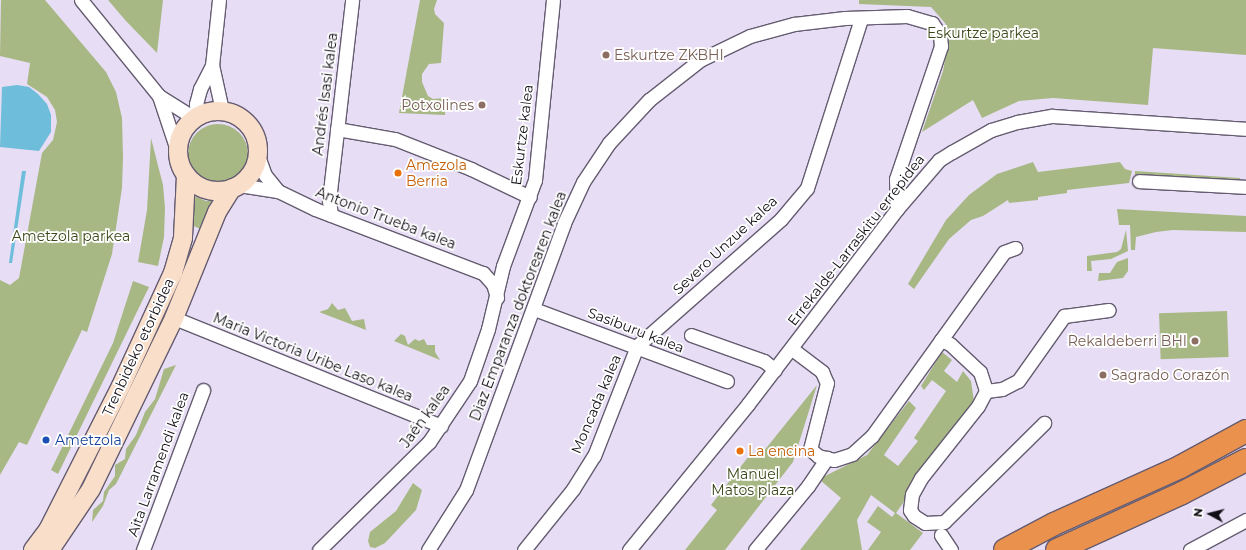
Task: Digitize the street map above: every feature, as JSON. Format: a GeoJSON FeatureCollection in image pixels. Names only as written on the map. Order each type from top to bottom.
{"type":"FeatureCollection","features":[{"type":"Feature","properties":{"kind":"highway"},"geometry":{"type":"LineString","coordinates":[[1005,550],[1054,524],[1180,467],[1246,431]]}},
{"type":"Feature","properties":{"kind":"highway"},"geometry":{"type":"LineString","coordinates":[[1057,550],[1182,493],[1246,460]]}},
{"type":"Feature","properties":{"kind":"street"},"geometry":{"type":"LineString","coordinates":[[81,0],[159,96],[178,153],[186,175],[195,184],[206,190],[220,191],[236,187],[252,173],[258,156],[255,137],[245,121],[234,114],[222,110],[213,110],[196,117],[183,130],[178,153]]}},
{"type":"Feature","properties":{"kind":"street"},"geometry":{"type":"LineString","coordinates":[[219,0],[212,66],[222,110]]}},
{"type":"Feature","properties":{"kind":"street","name":"Andrés Isasi kalea"},"geometry":{"type":"LineString","coordinates":[[331,215],[330,191],[352,0]]}},
{"type":"Feature","properties":{"kind":"street","name":"Eskurtze kalea"},"geometry":{"type":"LineString","coordinates":[[503,268],[530,197],[538,163],[547,39],[552,0]]}},
{"type":"Feature","properties":{"kind":"street","name":"Diaz Emparanza doktorearen kalea"},"geometry":{"type":"LineString","coordinates":[[428,550],[447,524],[466,490],[496,404],[534,309],[564,223],[583,182],[609,143],[649,100],[700,60],[750,36],[794,24],[861,18],[917,17],[932,23],[940,34],[941,46],[896,179],[897,209]]}},
{"type":"Feature","properties":{"kind":"street","name":"Severo Unzue kalea"},"geometry":{"type":"LineString","coordinates":[[637,346],[781,219],[807,188],[861,18]]}},
{"type":"Feature","properties":{"kind":"street"},"geometry":{"type":"LineString","coordinates":[[196,117],[196,104],[200,89],[212,66]]}},
{"type":"Feature","properties":{"kind":"street"},"geometry":{"type":"LineString","coordinates":[[159,96],[196,117]]}},
{"type":"Feature","properties":{"kind":"street","name":"Errekalde-Larraskitu errepidea"},"geometry":{"type":"LineString","coordinates":[[629,550],[792,349],[897,209],[939,160],[970,140],[1017,122],[1052,116],[1246,129]]}},
{"type":"Feature","properties":{"kind":"street"},"geometry":{"type":"LineString","coordinates":[[337,129],[395,139],[471,169],[530,197]]}},
{"type":"Feature","properties":{"kind":"street","name":"Antonio Trueba kalea"},"geometry":{"type":"LineString","coordinates":[[258,156],[265,175],[278,191]]}},
{"type":"Feature","properties":{"kind":"street","name":"Trenbideko etorbidea"},"geometry":{"type":"LineString","coordinates":[[33,550],[48,530],[121,386],[173,273],[183,237],[186,175]]}},
{"type":"Feature","properties":{"kind":"street"},"geometry":{"type":"LineString","coordinates":[[1139,181],[1246,187]]}},
{"type":"Feature","properties":{"kind":"street","name":"Antonio Trueba kalea"},"geometry":{"type":"LineString","coordinates":[[236,187],[278,191],[331,215],[483,273]]}},
{"type":"Feature","properties":{"kind":"street","name":"Trenbideko etorbidea"},"geometry":{"type":"LineString","coordinates":[[50,550],[91,489],[174,318],[217,212],[236,187]]}},
{"type":"Feature","properties":{"kind":"street"},"geometry":{"type":"LineString","coordinates":[[301,202],[322,199],[330,191]]}},
{"type":"Feature","properties":{"kind":"street"},"geometry":{"type":"LineString","coordinates":[[792,349],[822,372],[827,383],[810,449],[818,456],[834,460],[852,454],[872,436],[1004,252],[1015,248]]}},
{"type":"Feature","properties":{"kind":"street"},"geometry":{"type":"LineString","coordinates":[[496,297],[493,284],[483,273],[503,268]]}},
{"type":"Feature","properties":{"kind":"street","name":"Jaén kalea"},"geometry":{"type":"LineString","coordinates":[[319,550],[398,475],[441,426],[470,381],[482,351],[503,268]]}},
{"type":"Feature","properties":{"kind":"street","name":"Sasiburu kalea"},"geometry":{"type":"LineString","coordinates":[[534,309],[637,346],[726,381]]}},
{"type":"Feature","properties":{"kind":"street"},"geometry":{"type":"LineString","coordinates":[[986,391],[1002,389],[1018,381],[1064,316],[1109,310]]}},
{"type":"Feature","properties":{"kind":"street","name":"Maria Victoria Uribe Laso kalea"},"geometry":{"type":"LineString","coordinates":[[174,318],[441,426]]}},
{"type":"Feature","properties":{"kind":"street"},"geometry":{"type":"LineString","coordinates":[[691,335],[764,361],[775,370]]}},
{"type":"Feature","properties":{"kind":"street"},"geometry":{"type":"LineString","coordinates":[[941,340],[950,344],[976,368],[984,381],[986,391],[978,406],[921,478],[912,494],[910,510],[919,521],[936,524],[944,522],[1044,423]]}},
{"type":"Feature","properties":{"kind":"street","name":"Moncada kalea"},"geometry":{"type":"LineString","coordinates":[[524,550],[572,489],[594,456],[637,346]]}},
{"type":"Feature","properties":{"kind":"street","name":"Aita Larramendi kalea"},"geometry":{"type":"LineString","coordinates":[[143,550],[203,390]]}},
{"type":"Feature","properties":{"kind":"street"},"geometry":{"type":"LineString","coordinates":[[755,550],[808,486],[827,458]]}},
{"type":"Feature","properties":{"kind":"street"},"geometry":{"type":"LineString","coordinates":[[1190,550],[1246,520]]}},
{"type":"Feature","properties":{"kind":"street"},"geometry":{"type":"LineString","coordinates":[[941,535],[951,550]]}},
{"type":"Feature","properties":{"kind":"green space","name":"Ametzola parkea"},"geometry":{"type":"Polygon","coordinates":[[[1,0],[45,0],[106,72],[116,92],[122,118],[123,158],[122,188],[112,254],[87,332],[82,330],[27,445],[19,442],[0,475],[0,280],[10,285],[19,278],[42,153],[53,140],[57,122],[55,110],[47,97],[27,84],[30,63],[0,56],[1,0]]]}},
{"type":"Feature","properties":{"kind":"green space"},"geometry":{"type":"Polygon","coordinates":[[[108,0],[163,0],[157,53],[126,21],[108,0]]]}},
{"type":"Feature","properties":{"kind":"green space"},"geometry":{"type":"Polygon","coordinates":[[[420,0],[437,0],[434,9],[435,14],[444,23],[441,63],[429,64],[422,74],[422,82],[428,96],[433,99],[446,98],[445,115],[399,113],[420,0]]]}},
{"type":"Feature","properties":{"kind":"green space","name":"Eskurtze parkea"},"geometry":{"type":"Polygon","coordinates":[[[859,0],[1246,0],[1246,55],[1153,48],[1148,105],[1053,98],[1019,101],[982,118],[973,100],[922,132],[943,71],[950,33],[945,23],[931,7],[859,4],[859,0]]]}},
{"type":"Feature","properties":{"kind":"green space"},"geometry":{"type":"Polygon","coordinates":[[[212,124],[224,124],[240,132],[246,142],[248,154],[246,166],[240,176],[224,184],[212,184],[196,176],[188,160],[188,148],[196,132],[212,124]]]}},
{"type":"Feature","properties":{"kind":"green space"},"geometry":{"type":"Polygon","coordinates":[[[151,138],[163,185],[165,208],[164,237],[158,266],[138,262],[147,210],[151,138]]]}},
{"type":"Feature","properties":{"kind":"green space"},"geometry":{"type":"Polygon","coordinates":[[[1033,162],[1038,172],[1120,162],[1125,169],[1132,171],[1129,183],[1067,190],[1067,193],[1038,197],[1038,200],[1009,203],[1008,200],[983,216],[971,220],[949,239],[914,289],[908,284],[946,220],[969,195],[997,174],[1033,162]]]}},
{"type":"Feature","properties":{"kind":"green space"},"geometry":{"type":"Polygon","coordinates":[[[1135,171],[1240,178],[1239,184],[1135,176],[1135,171]]]}},
{"type":"Feature","properties":{"kind":"green space"},"geometry":{"type":"Polygon","coordinates":[[[190,194],[206,201],[216,200],[203,230],[189,224],[190,194]]]}},
{"type":"Feature","properties":{"kind":"green space"},"geometry":{"type":"Polygon","coordinates":[[[1117,209],[1246,216],[1246,232],[1173,230],[1156,232],[1136,237],[1135,250],[1131,250],[1130,225],[1119,225],[1117,209]]]}},
{"type":"Feature","properties":{"kind":"green space"},"geometry":{"type":"Polygon","coordinates":[[[1126,230],[1128,251],[1111,259],[1091,261],[1092,271],[1087,271],[1087,256],[1117,252],[1121,249],[1126,230]]]}},
{"type":"Feature","properties":{"kind":"green space"},"geometry":{"type":"Polygon","coordinates":[[[1128,258],[1128,271],[1123,278],[1098,281],[1099,273],[1110,273],[1117,262],[1128,258]]]}},
{"type":"Feature","properties":{"kind":"green space"},"geometry":{"type":"Polygon","coordinates":[[[133,281],[149,287],[58,474],[51,470],[113,343],[133,281]]]}},
{"type":"Feature","properties":{"kind":"green space"},"geometry":{"type":"Polygon","coordinates":[[[332,303],[338,310],[345,308],[352,321],[364,319],[366,330],[319,312],[328,309],[332,303]]]}},
{"type":"Feature","properties":{"kind":"green space"},"geometry":{"type":"Polygon","coordinates":[[[1227,311],[1229,357],[1161,359],[1159,313],[1227,311]]]}},
{"type":"Feature","properties":{"kind":"green space"},"geometry":{"type":"Polygon","coordinates":[[[401,334],[405,336],[408,345],[415,339],[419,341],[424,339],[427,345],[435,345],[435,352],[440,360],[394,341],[401,334]]]}},
{"type":"Feature","properties":{"kind":"green space"},"geometry":{"type":"Polygon","coordinates":[[[942,352],[952,360],[944,371],[957,382],[963,371],[971,381],[974,401],[896,513],[923,533],[910,550],[868,550],[881,532],[867,522],[878,506],[892,517],[895,513],[871,495],[857,520],[862,550],[800,550],[841,498],[820,480],[823,477],[867,455],[909,401],[916,408],[884,455],[898,466],[918,441],[914,438],[946,391],[932,380],[924,390],[921,386],[942,352]]]}},
{"type":"Feature","properties":{"kind":"green space"},"geometry":{"type":"Polygon","coordinates":[[[176,365],[116,484],[109,490],[103,506],[92,522],[93,510],[103,501],[104,492],[115,476],[115,465],[125,459],[126,449],[136,435],[145,412],[155,399],[164,369],[176,365]]]}},
{"type":"Feature","properties":{"kind":"green space","name":"Manuel Matos plaza"},"geometry":{"type":"Polygon","coordinates":[[[817,385],[793,462],[725,550],[685,550],[717,510],[711,505],[752,452],[759,457],[817,385]]]}},
{"type":"Feature","properties":{"kind":"green space"},"geometry":{"type":"Polygon","coordinates":[[[413,483],[422,490],[416,510],[385,543],[375,548],[370,547],[368,541],[370,532],[396,511],[413,483]]]}},
{"type":"Feature","properties":{"kind":"water"},"geometry":{"type":"Polygon","coordinates":[[[17,85],[29,87],[38,94],[47,104],[51,115],[51,132],[39,151],[0,147],[2,87],[17,85]]]}},
{"type":"Feature","properties":{"kind":"water"},"geometry":{"type":"Polygon","coordinates":[[[22,171],[26,171],[12,263],[9,263],[22,171]]]}},
{"type":"Feature","properties":{"kind":"place","name":"Eskurtze ZKBHI"},"geometry":{"type":"Point","coordinates":[606,55]}},
{"type":"Feature","properties":{"kind":"place","name":"Potxolines"},"geometry":{"type":"Point","coordinates":[482,105]}},
{"type":"Feature","properties":{"kind":"place","name":"Amezola Berria"},"geometry":{"type":"Point","coordinates":[398,173]}},
{"type":"Feature","properties":{"kind":"place","name":"Rekaldeberri BHI"},"geometry":{"type":"Point","coordinates":[1195,341]}},
{"type":"Feature","properties":{"kind":"place","name":"Sagrado Corazón"},"geometry":{"type":"Point","coordinates":[1103,375]}},
{"type":"Feature","properties":{"kind":"place","name":"Ametzola"},"geometry":{"type":"Point","coordinates":[46,440]}},
{"type":"Feature","properties":{"kind":"place","name":"La encina"},"geometry":{"type":"Point","coordinates":[740,451]}}]}
